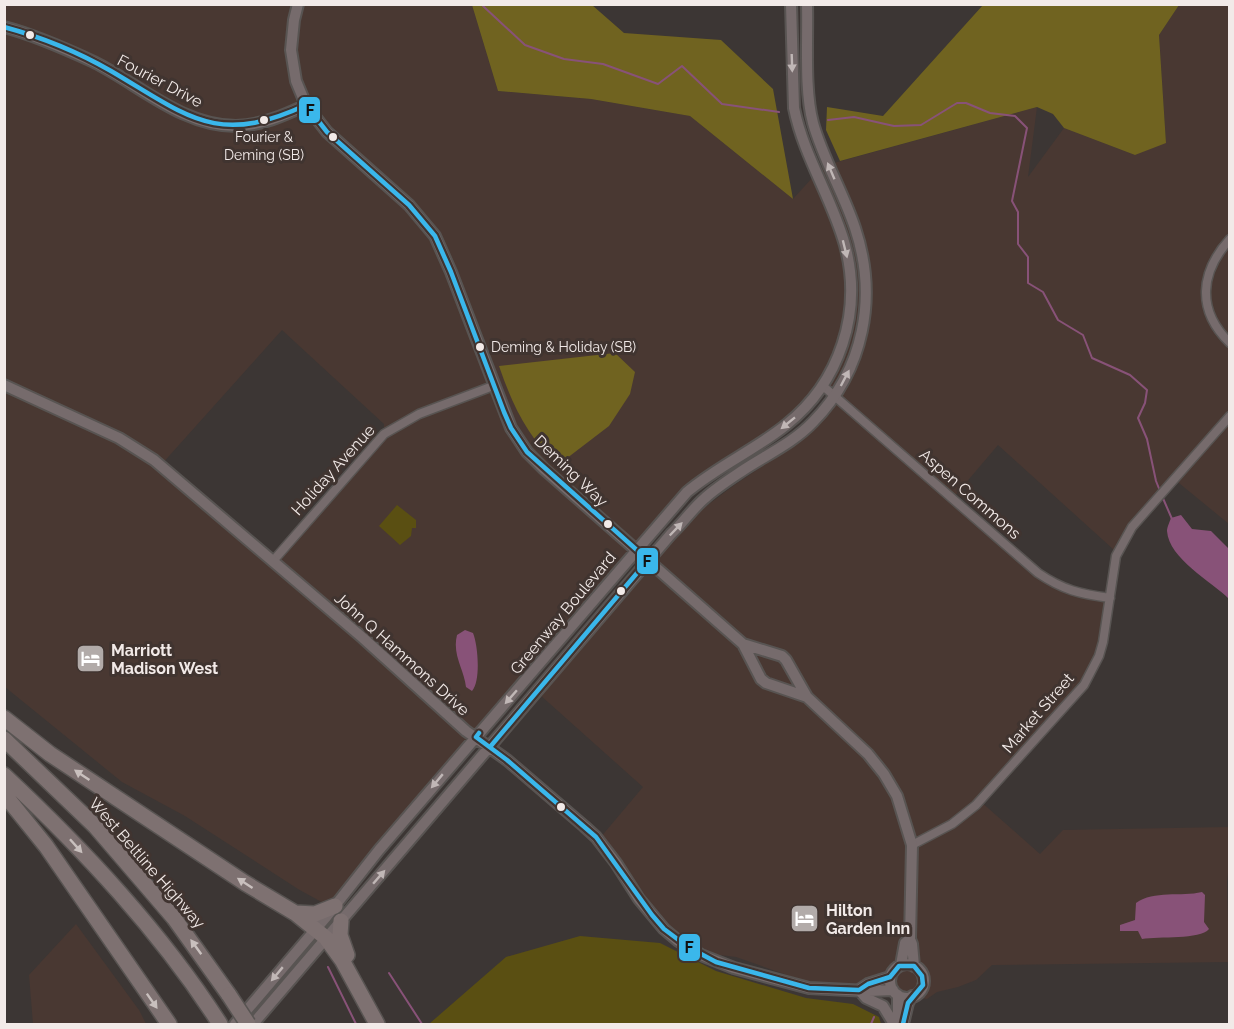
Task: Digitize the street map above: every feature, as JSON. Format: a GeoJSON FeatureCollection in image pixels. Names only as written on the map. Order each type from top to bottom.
{"type":"FeatureCollection","features":[{"type":"Feature","properties":{"kind":"highway"},"geometry":{"type":"LineString","coordinates":[[4,718],[50,754],[245,883],[295,913],[320,934],[342,960],[377,1024]]}},
{"type":"Feature","properties":{"kind":"highway","name":"West Beltline Highway"},"geometry":{"type":"LineString","coordinates":[[4,739],[94,826],[174,918],[248,1024]]}},
{"type":"Feature","properties":{"kind":"highway"},"geometry":{"type":"LineString","coordinates":[[4,776],[59,827],[145,922],[216,1019]]}},
{"type":"Feature","properties":{"kind":"highway"},"geometry":{"type":"LineString","coordinates":[[4,794],[45,846],[169,1024]]}},
{"type":"Feature","properties":{"kind":"highway"},"geometry":{"type":"LineString","coordinates":[[295,913],[315,914],[335,906]]}},
{"type":"Feature","properties":{"kind":"highway"},"geometry":{"type":"LineString","coordinates":[[341,921],[341,940],[382,1024]]}},
{"type":"Feature","properties":{"kind":"street","name":"Deming Way"},"geometry":{"type":"LineString","coordinates":[[298,4],[291,50],[296,81],[306,105],[327,132],[410,205],[435,236],[511,428],[528,452],[544,469],[743,644],[766,683],[807,697]]}},
{"type":"Feature","properties":{"kind":"street","name":"Greenway Boulevard"},"geometry":{"type":"LineString","coordinates":[[253,1024],[320,934],[335,906],[379,850],[687,492],[705,477],[785,426],[800,413],[823,386],[846,335],[850,315],[850,268],[840,231],[807,153],[797,123],[794,108],[791,4]]}},
{"type":"Feature","properties":{"kind":"street","name":"Greenway Boulevard"},"geometry":{"type":"LineString","coordinates":[[235,1024],[320,934],[341,921],[648,560],[705,498],[742,471],[802,434],[835,396],[856,356],[866,312],[866,280],[864,260],[855,226],[812,121],[807,4]]}},
{"type":"Feature","properties":{"kind":"street","name":"Fourier Drive"},"geometry":{"type":"LineString","coordinates":[[4,27],[21,31],[95,63],[170,106],[202,121],[233,126],[249,125],[266,122],[306,105]]}},
{"type":"Feature","properties":{"kind":"street"},"geometry":{"type":"LineString","coordinates":[[1230,239],[1209,269],[1206,298],[1213,323],[1230,343]]}},
{"type":"Feature","properties":{"kind":"street","name":"John Q Hammons Drive"},"geometry":{"type":"LineString","coordinates":[[4,385],[119,438],[146,454],[596,837],[652,915],[664,929],[688,947],[716,962],[792,985],[829,990],[895,992]]}},
{"type":"Feature","properties":{"kind":"street","name":"Holiday Avenue"},"geometry":{"type":"LineString","coordinates":[[273,561],[384,434],[419,414],[494,386]]}},
{"type":"Feature","properties":{"kind":"street","name":"Aspen Commons"},"geometry":{"type":"LineString","coordinates":[[823,386],[1038,573],[1053,583],[1081,594],[1110,598]]}},
{"type":"Feature","properties":{"kind":"street","name":"Market Street"},"geometry":{"type":"LineString","coordinates":[[912,846],[952,824],[976,805],[1084,685],[1099,656],[1116,556],[1130,529],[1230,416]]}},
{"type":"Feature","properties":{"kind":"street","name":"Deming Way"},"geometry":{"type":"LineString","coordinates":[[743,644],[782,656],[807,697],[862,748],[884,774],[897,796],[912,846],[910,939],[914,966]]}},
{"type":"Feature","properties":{"kind":"street","name":"Deming Way"},"geometry":{"type":"LineString","coordinates":[[901,965],[905,944],[910,939]]}},
{"type":"Feature","properties":{"kind":"street"},"geometry":{"type":"LineString","coordinates":[[896,1024],[895,992],[890,977],[901,965],[914,966],[921,972],[923,981],[921,989],[912,996],[908,1003],[903,1024]]}},
{"type":"Feature","properties":{"kind":"street","name":"John Q Hammons Drive"},"geometry":{"type":"LineString","coordinates":[[859,990],[868,984],[890,977]]}},
{"type":"Feature","properties":{"kind":"street"},"geometry":{"type":"LineString","coordinates":[[859,990],[866,998],[883,1006],[896,1024]]}},
{"type":"Feature","properties":{"kind":"street"},"geometry":{"type":"LineString","coordinates":[[895,992],[912,996]]}},
{"type":"Feature","properties":{"kind":"shaded area"},"geometry":{"type":"Polygon","coordinates":[[[4,5],[472,5],[498,91],[591,99],[690,116],[793,199],[823,166],[1037,107],[1028,177],[1064,128],[1135,155],[1166,142],[1159,35],[1179,5],[1229,5],[1229,524],[1174,479],[1144,513],[1116,556],[1113,549],[998,445],[953,498],[1047,581],[1110,600],[1093,669],[980,801],[1040,854],[1063,830],[1229,827],[1227,881],[1229,962],[992,965],[976,980],[937,992],[927,999],[807,982],[736,957],[712,954],[695,946],[667,927],[646,904],[600,838],[643,787],[539,694],[674,537],[701,510],[795,444],[837,400],[823,386],[800,413],[705,477],[522,673],[490,722],[327,905],[298,889],[185,816],[122,782],[5,687],[4,5]],[[282,330],[161,465],[273,560],[384,434],[384,424],[282,330]]]}},
{"type":"Feature","properties":{"kind":"shaded area"},"geometry":{"type":"Polygon","coordinates":[[[472,5],[592,5],[624,33],[721,40],[773,89],[793,199],[690,116],[591,99],[498,91],[472,5]]]}},
{"type":"Feature","properties":{"kind":"shaded area"},"geometry":{"type":"Polygon","coordinates":[[[983,5],[1179,5],[1159,35],[1166,143],[1135,155],[1064,128],[1053,114],[1037,107],[840,161],[826,130],[827,107],[883,116],[983,5]]]}},
{"type":"Feature","properties":{"kind":"shaded area"},"geometry":{"type":"Polygon","coordinates":[[[615,353],[635,372],[630,394],[609,426],[558,465],[547,455],[522,420],[499,366],[615,353]]]}},
{"type":"Feature","properties":{"kind":"shaded area"},"geometry":{"type":"Polygon","coordinates":[[[397,505],[416,520],[416,528],[412,528],[411,536],[400,545],[379,526],[397,505]]]}},
{"type":"Feature","properties":{"kind":"shaded area"},"geometry":{"type":"Polygon","coordinates":[[[1181,515],[1192,529],[1211,531],[1229,549],[1229,599],[1192,569],[1175,551],[1167,529],[1171,518],[1181,515]]]}},
{"type":"Feature","properties":{"kind":"shaded area"},"geometry":{"type":"Polygon","coordinates":[[[465,630],[473,633],[477,654],[477,679],[472,691],[466,687],[456,649],[457,635],[465,630]]]}},
{"type":"Feature","properties":{"kind":"shaded area"},"geometry":{"type":"Polygon","coordinates":[[[1202,892],[1205,895],[1204,922],[1209,929],[1204,932],[1197,935],[1142,939],[1138,931],[1120,931],[1120,925],[1135,920],[1136,903],[1143,899],[1159,895],[1202,892]]]}},
{"type":"Feature","properties":{"kind":"shaded area"},"geometry":{"type":"Polygon","coordinates":[[[76,924],[139,1010],[146,1024],[33,1024],[29,975],[76,924]]]}},
{"type":"Feature","properties":{"kind":"shaded area"},"geometry":{"type":"Polygon","coordinates":[[[580,936],[660,943],[716,971],[806,998],[853,1004],[879,1017],[881,1024],[429,1024],[506,957],[580,936]]]}},
{"type":"Feature","properties":{"kind":"waterway"},"geometry":{"type":"LineString","coordinates":[[483,4],[525,45],[564,59],[603,64],[658,84],[682,66],[722,104],[779,112]]}},
{"type":"Feature","properties":{"kind":"waterway"},"geometry":{"type":"LineString","coordinates":[[828,120],[854,117],[894,126],[921,125],[957,103],[966,103],[990,113],[1015,116],[1027,128],[1012,201],[1018,212],[1018,244],[1028,257],[1028,283],[1043,292],[1058,320],[1083,335],[1092,358],[1130,375],[1147,390],[1145,403],[1138,418],[1147,439],[1160,491]]}},
{"type":"Feature","properties":{"kind":"waterway"},"geometry":{"type":"LineString","coordinates":[[1162,496],[1172,519]]}},
{"type":"Feature","properties":{"kind":"waterway"},"geometry":{"type":"LineString","coordinates":[[328,967],[356,1024]]}},
{"type":"Feature","properties":{"kind":"waterway"},"geometry":{"type":"LineString","coordinates":[[389,973],[422,1024]]}},
{"type":"Feature","properties":{"kind":"waterway"},"geometry":{"type":"LineString","coordinates":[[871,1024],[874,1017]]}},
{"type":"Feature","properties":{"kind":"transit line","name":"F"},"geometry":{"type":"LineString","coordinates":[[4,27],[72,51],[183,113],[204,121],[225,125],[248,124],[306,105],[327,132],[409,205],[435,236],[511,428],[527,452],[648,560],[490,747]]}},
{"type":"Feature","properties":{"kind":"transit line","name":"F"},"geometry":{"type":"LineString","coordinates":[[479,733],[476,737],[507,760],[596,837],[652,915],[664,929],[688,947],[716,962],[809,988],[859,990],[868,984],[890,977],[899,966],[914,966],[922,976],[923,985],[908,1003],[903,1024]]}},
{"type":"Feature","properties":{"kind":"place","name":"Fourier & Deming (SB)"},"geometry":{"type":"Point","coordinates":[264,120]}},
{"type":"Feature","properties":{"kind":"place","name":"Deming & Holiday (SB)"},"geometry":{"type":"Point","coordinates":[480,347]}},
{"type":"Feature","properties":{"kind":"place","name":"Marriott Madison West"},"geometry":{"type":"Point","coordinates":[90,659]}},
{"type":"Feature","properties":{"kind":"place","name":"Hilton Garden Inn"},"geometry":{"type":"Point","coordinates":[805,919]}}]}
